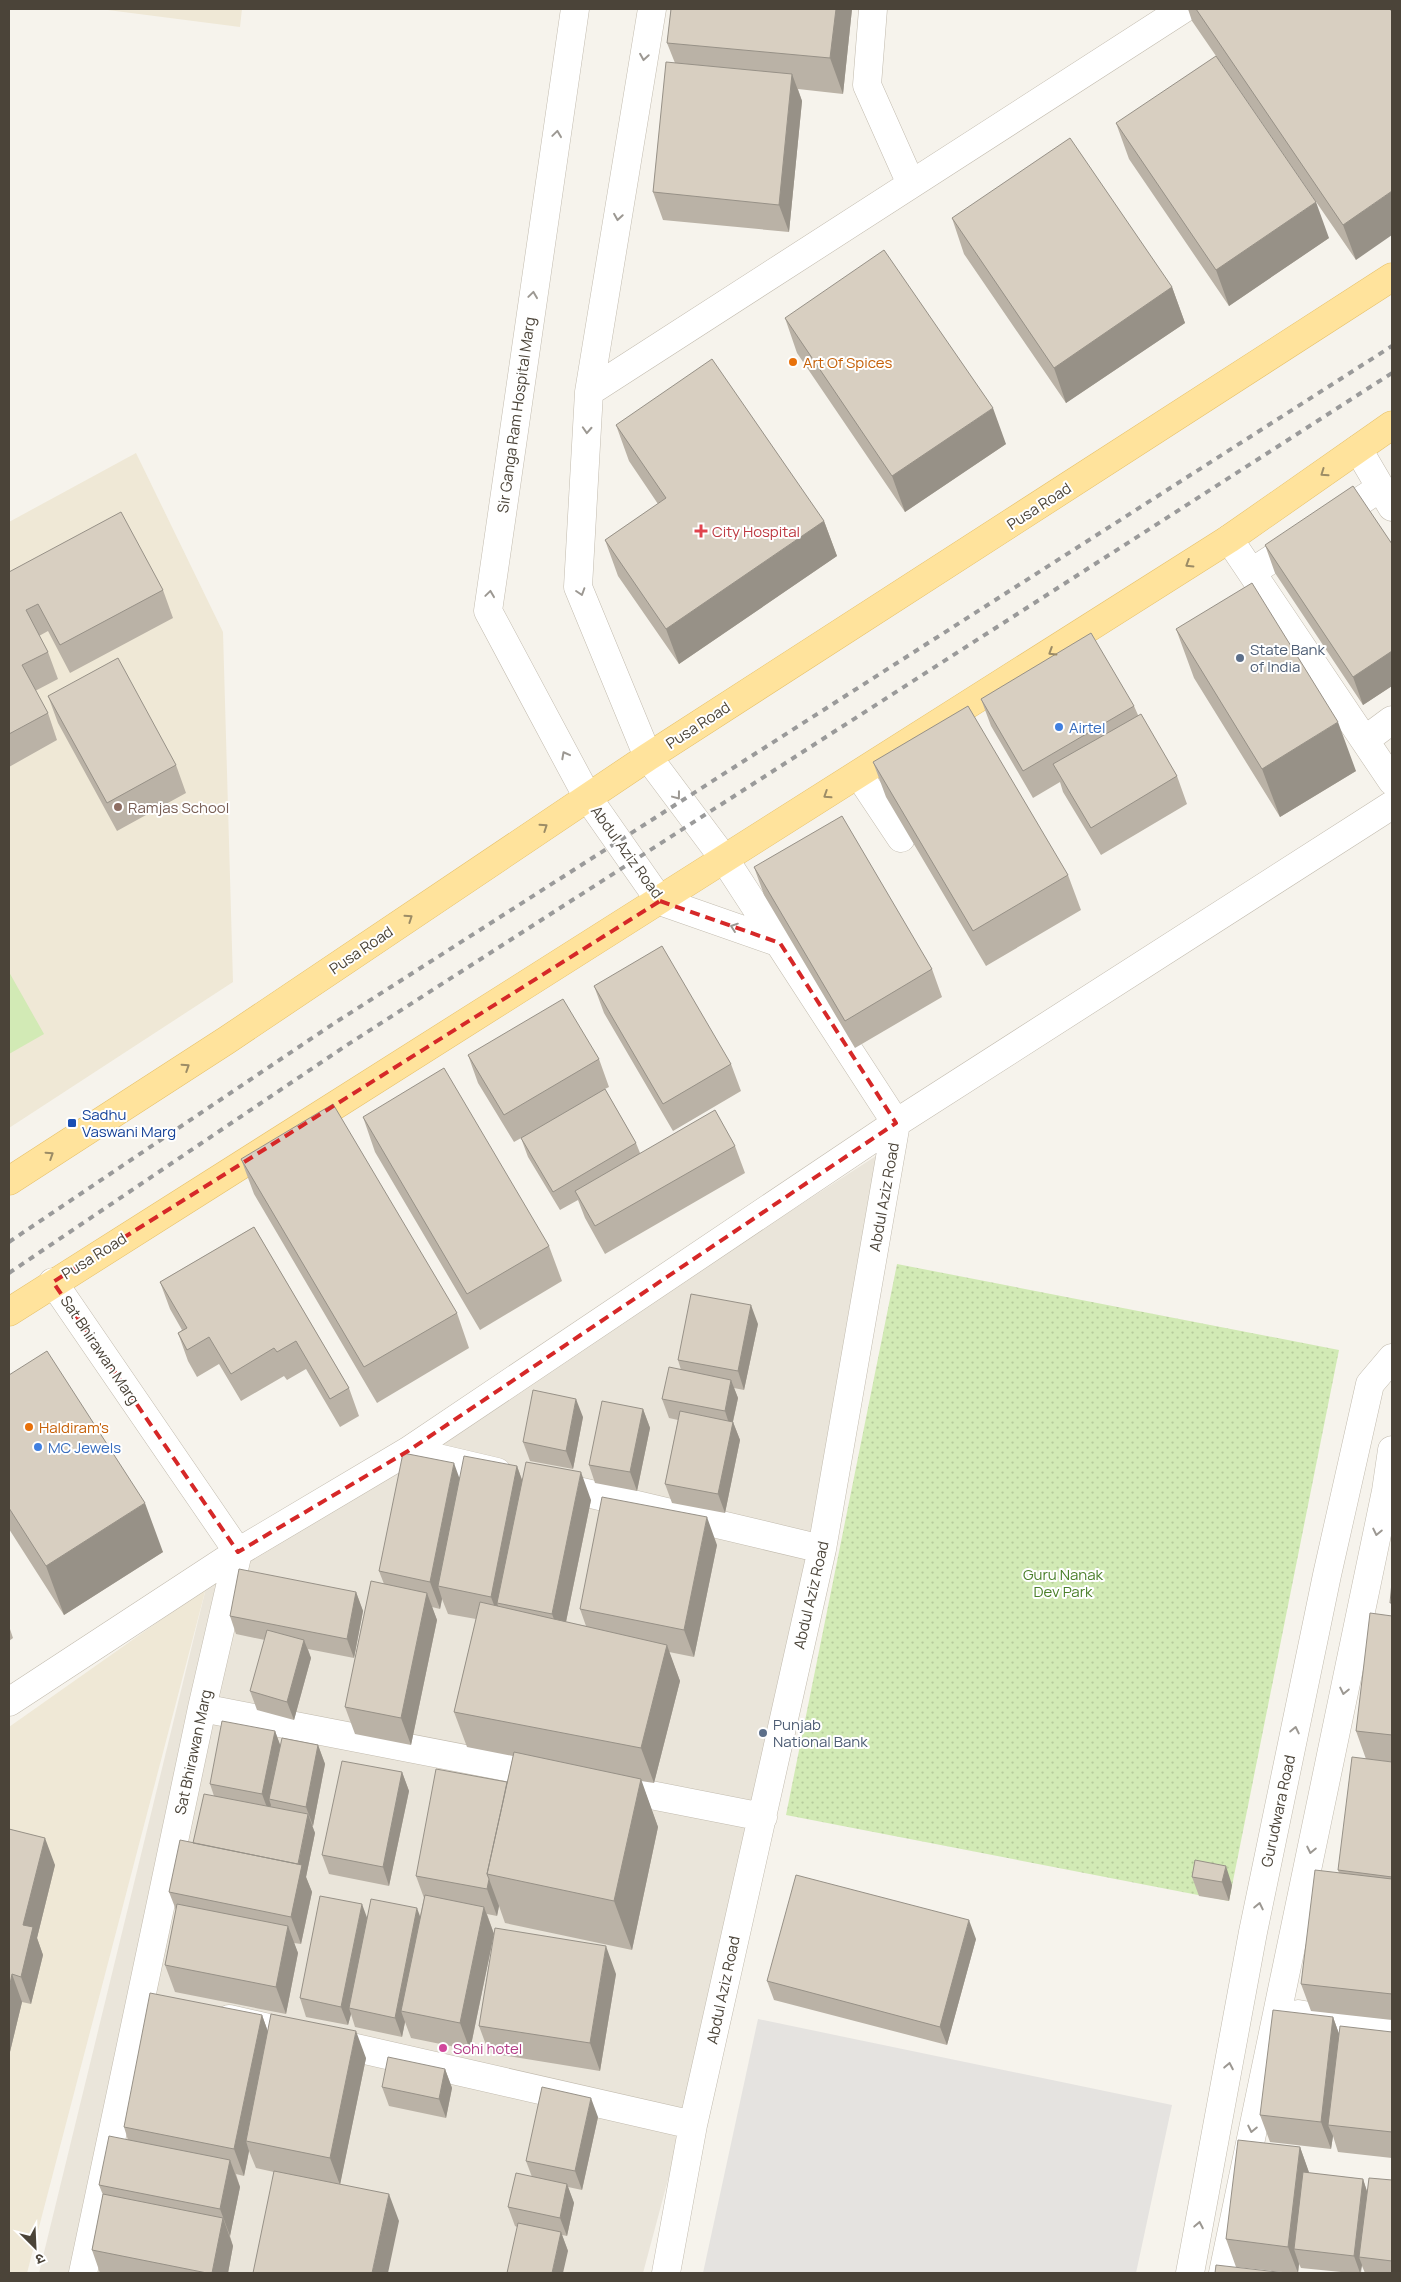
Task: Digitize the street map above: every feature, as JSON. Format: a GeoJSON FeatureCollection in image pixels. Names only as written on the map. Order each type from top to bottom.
{"type":"FeatureCollection","features":[{"type":"Feature","properties":{"kind":"main road","name":"Pusa Road"},"geometry":{"type":"LineString","coordinates":[[9,1181],[227,1040],[648,758],[1392,277]]}},
{"type":"Feature","properties":{"kind":"main road","name":"Pusa Road"},"geometry":{"type":"LineString","coordinates":[[9,1312],[53,1282],[726,860],[1229,539],[1392,425]]}},
{"type":"Feature","properties":{"kind":"street","name":"Sir Ganga Ram Hospital Marg"},"geometry":{"type":"LineString","coordinates":[[575,9],[488,611],[588,798]]}},
{"type":"Feature","properties":{"kind":"street"},"geometry":{"type":"LineString","coordinates":[[648,758],[578,587],[589,392],[652,9]]}},
{"type":"Feature","properties":{"kind":"street"},"geometry":{"type":"LineString","coordinates":[[873,9],[867,85],[911,184]]}},
{"type":"Feature","properties":{"kind":"street"},"geometry":{"type":"LineString","coordinates":[[589,392],[1179,10]]}},
{"type":"Feature","properties":{"kind":"street"},"geometry":{"type":"LineString","coordinates":[[1252,572],[1386,497],[1358,449]]}},
{"type":"Feature","properties":{"kind":"street"},"geometry":{"type":"LineString","coordinates":[[1229,539],[1392,781]]}},
{"type":"Feature","properties":{"kind":"street"},"geometry":{"type":"LineString","coordinates":[[1365,740],[1392,720]]}},
{"type":"Feature","properties":{"kind":"street","name":"Abdul Aziz Road"},"geometry":{"type":"LineString","coordinates":[[648,758],[726,860],[896,1123],[822,1549],[693,2125],[666,2273]]}},
{"type":"Feature","properties":{"kind":"street"},"geometry":{"type":"LineString","coordinates":[[859,775],[901,838]]}},
{"type":"Feature","properties":{"kind":"street","name":"Abdul Aziz Road"},"geometry":{"type":"LineString","coordinates":[[588,798],[660,901],[780,943]]}},
{"type":"Feature","properties":{"kind":"street"},"geometry":{"type":"LineString","coordinates":[[9,1702],[238,1552],[408,1451],[896,1123],[1392,805]]}},
{"type":"Feature","properties":{"kind":"street","name":"Sat Bhirawan Marg"},"geometry":{"type":"LineString","coordinates":[[53,1282],[238,1552],[202,1708],[152,2002],[83,2273]]}},
{"type":"Feature","properties":{"kind":"street","name":"Gurudwara Road"},"geometry":{"type":"LineString","coordinates":[[1190,2273],[1253,1932],[1327,1575],[1370,1384],[1392,1358]]}},
{"type":"Feature","properties":{"kind":"street"},"geometry":{"type":"LineString","coordinates":[[1226,2273],[1277,2010],[1389,1491],[1392,1450]]}},
{"type":"Feature","properties":{"kind":"street"},"geometry":{"type":"LineString","coordinates":[[408,1451],[822,1549]]}},
{"type":"Feature","properties":{"kind":"street"},"geometry":{"type":"LineString","coordinates":[[1348,1483],[1389,1491]]}},
{"type":"Feature","properties":{"kind":"street"},"geometry":{"type":"LineString","coordinates":[[202,1708],[763,1817]]}},
{"type":"Feature","properties":{"kind":"street"},"geometry":{"type":"LineString","coordinates":[[1328,1768],[1356,1772]]}},
{"type":"Feature","properties":{"kind":"street"},"geometry":{"type":"LineString","coordinates":[[1277,2010],[1392,2030]]}},
{"type":"Feature","properties":{"kind":"street"},"geometry":{"type":"LineString","coordinates":[[200,2013],[693,2125]]}},
{"type":"Feature","properties":{"kind":"highlighted area"},"geometry":{"type":"Polygon","coordinates":[[[660,901],[780,943],[896,1123],[408,1451],[238,1552],[53,1282],[660,901]]]}},
{"type":"Feature","properties":{"kind":"shaded area"},"geometry":{"type":"Polygon","coordinates":[[[100,9],[242,9],[240,27],[100,9]]]}},
{"type":"Feature","properties":{"kind":"shaded area","name":"Ramjas School"},"geometry":{"type":"Polygon","coordinates":[[[136,453],[223,632],[233,982],[9,1128],[9,522],[136,453]]]}},
{"type":"Feature","properties":{"kind":"shaded area"},"geometry":{"type":"Polygon","coordinates":[[[893,1145],[759,1840],[643,2273],[39,2273],[206,1588],[893,1145]]]}},
{"type":"Feature","properties":{"kind":"shaded area"},"geometry":{"type":"Polygon","coordinates":[[[206,1588],[27,2273],[9,2273],[9,1727],[206,1588]]]}},
{"type":"Feature","properties":{"kind":"shaded area"},"geometry":{"type":"Polygon","coordinates":[[[758,2019],[1172,2105],[1136,2273],[703,2273],[758,2019]]]}},
{"type":"Feature","properties":{"kind":"green space"},"geometry":{"type":"Polygon","coordinates":[[[9,972],[44,1034],[9,1054],[9,972]]]}},
{"type":"Feature","properties":{"kind":"green space","name":"Guru Nanak Dev Park"},"geometry":{"type":"Polygon","coordinates":[[[897,1264],[1339,1350],[1229,1901],[786,1815],[897,1264]]]}},
{"type":"Feature","properties":{"kind":"building"},"geometry":{"type":"Polygon","coordinates":[[[671,9],[836,9],[830,58],[667,43],[671,9]]]}},
{"type":"Feature","properties":{"kind":"building"},"geometry":{"type":"Polygon","coordinates":[[[1196,9],[1390,9],[1392,12],[1392,191],[1343,225],[1196,9]]]}},
{"type":"Feature","properties":{"kind":"building"},"geometry":{"type":"Polygon","coordinates":[[[1216,56],[1316,202],[1216,270],[1116,123],[1216,56]]]}},
{"type":"Feature","properties":{"kind":"building"},"geometry":{"type":"Polygon","coordinates":[[[666,62],[792,74],[779,205],[653,192],[666,62]]]}},
{"type":"Feature","properties":{"kind":"building"},"geometry":{"type":"Polygon","coordinates":[[[1070,138],[1172,287],[1054,368],[952,218],[1070,138]]]}},
{"type":"Feature","properties":{"kind":"building"},"geometry":{"type":"Polygon","coordinates":[[[884,250],[993,408],[892,476],[785,318],[884,250]]]}},
{"type":"Feature","properties":{"kind":"building"},"geometry":{"type":"Polygon","coordinates":[[[712,359],[824,521],[666,629],[605,540],[666,498],[616,425],[712,359]]]}},
{"type":"Feature","properties":{"kind":"building"},"geometry":{"type":"Polygon","coordinates":[[[1353,486],[1392,544],[1392,651],[1353,677],[1265,545],[1353,486]]]}},
{"type":"Feature","properties":{"kind":"building"},"geometry":{"type":"Polygon","coordinates":[[[121,512],[163,590],[60,645],[38,604],[26,610],[48,652],[22,665],[48,713],[9,734],[9,572],[121,512]]]}},
{"type":"Feature","properties":{"kind":"building"},"geometry":{"type":"Polygon","coordinates":[[[1252,583],[1338,722],[1262,769],[1176,629],[1252,583]]]}},
{"type":"Feature","properties":{"kind":"building"},"geometry":{"type":"Polygon","coordinates":[[[1091,633],[1134,706],[1023,771],[981,699],[1091,633]]]}},
{"type":"Feature","properties":{"kind":"building"},"geometry":{"type":"Polygon","coordinates":[[[118,658],[176,765],[107,803],[48,696],[118,658]]]}},
{"type":"Feature","properties":{"kind":"building"},"geometry":{"type":"Polygon","coordinates":[[[968,706],[1068,875],[973,931],[873,762],[968,706]]]}},
{"type":"Feature","properties":{"kind":"building"},"geometry":{"type":"Polygon","coordinates":[[[1141,714],[1177,776],[1091,828],[1053,764],[1141,714]]]}},
{"type":"Feature","properties":{"kind":"building"},"geometry":{"type":"Polygon","coordinates":[[[842,816],[932,969],[845,1021],[754,867],[842,816]]]}},
{"type":"Feature","properties":{"kind":"building"},"geometry":{"type":"Polygon","coordinates":[[[662,946],[731,1064],[663,1104],[594,986],[662,946]]]}},
{"type":"Feature","properties":{"kind":"building"},"geometry":{"type":"Polygon","coordinates":[[[563,999],[599,1059],[504,1115],[468,1055],[563,999]]]}},
{"type":"Feature","properties":{"kind":"building"},"geometry":{"type":"Polygon","coordinates":[[[444,1068],[549,1246],[467,1294],[363,1117],[444,1068]]]}},
{"type":"Feature","properties":{"kind":"building"},"geometry":{"type":"Polygon","coordinates":[[[605,1089],[636,1143],[553,1192],[521,1138],[605,1089]]]}},
{"type":"Feature","properties":{"kind":"building"},"geometry":{"type":"Polygon","coordinates":[[[333,1104],[457,1313],[364,1367],[241,1159],[333,1104]]]}},
{"type":"Feature","properties":{"kind":"building"},"geometry":{"type":"Polygon","coordinates":[[[715,1110],[735,1146],[595,1226],[575,1191],[715,1110]]]}},
{"type":"Feature","properties":{"kind":"building"},"geometry":{"type":"Polygon","coordinates":[[[254,1227],[349,1388],[330,1399],[296,1341],[277,1352],[274,1348],[231,1374],[209,1337],[187,1350],[178,1333],[187,1328],[160,1282],[254,1227]]]}},
{"type":"Feature","properties":{"kind":"building"},"geometry":{"type":"Polygon","coordinates":[[[691,1294],[751,1305],[738,1371],[678,1360],[691,1294]]]}},
{"type":"Feature","properties":{"kind":"building"},"geometry":{"type":"Polygon","coordinates":[[[47,1351],[145,1503],[46,1566],[9,1508],[9,1375],[47,1351]]]}},
{"type":"Feature","properties":{"kind":"building"},"geometry":{"type":"Polygon","coordinates":[[[669,1367],[731,1380],[725,1411],[662,1399],[669,1367]]]}},
{"type":"Feature","properties":{"kind":"building"},"geometry":{"type":"Polygon","coordinates":[[[533,1390],[576,1399],[566,1451],[523,1442],[533,1390]]]}},
{"type":"Feature","properties":{"kind":"building"},"geometry":{"type":"Polygon","coordinates":[[[602,1401],[643,1409],[630,1472],[589,1465],[602,1401]]]}},
{"type":"Feature","properties":{"kind":"building"},"geometry":{"type":"Polygon","coordinates":[[[680,1411],[733,1422],[718,1494],[665,1484],[680,1411]]]}},
{"type":"Feature","properties":{"kind":"building"},"geometry":{"type":"Polygon","coordinates":[[[403,1453],[454,1463],[430,1582],[379,1571],[403,1453]]]}},
{"type":"Feature","properties":{"kind":"building"},"geometry":{"type":"Polygon","coordinates":[[[464,1456],[517,1466],[491,1597],[438,1586],[464,1456]]]}},
{"type":"Feature","properties":{"kind":"building"},"geometry":{"type":"Polygon","coordinates":[[[526,1462],[581,1472],[552,1614],[497,1603],[526,1462]]]}},
{"type":"Feature","properties":{"kind":"building"},"geometry":{"type":"Polygon","coordinates":[[[602,1497],[707,1517],[684,1630],[580,1609],[602,1497]]]}},
{"type":"Feature","properties":{"kind":"building"},"geometry":{"type":"Polygon","coordinates":[[[239,1569],[356,1592],[347,1639],[230,1616],[239,1569]]]}},
{"type":"Feature","properties":{"kind":"building"},"geometry":{"type":"Polygon","coordinates":[[[371,1581],[427,1593],[401,1718],[345,1707],[371,1581]]]}},
{"type":"Feature","properties":{"kind":"building"},"geometry":{"type":"Polygon","coordinates":[[[1392,1582],[1392,1603],[1390,1603],[1392,1582]]]}},
{"type":"Feature","properties":{"kind":"building"},"geometry":{"type":"Polygon","coordinates":[[[480,1602],[667,1645],[641,1748],[454,1712],[480,1602]]]}},
{"type":"Feature","properties":{"kind":"building"},"geometry":{"type":"Polygon","coordinates":[[[1370,1613],[1392,1616],[1392,1735],[1356,1731],[1370,1613]]]}},
{"type":"Feature","properties":{"kind":"building"},"geometry":{"type":"Polygon","coordinates":[[[267,1630],[304,1640],[287,1702],[250,1691],[267,1630]]]}},
{"type":"Feature","properties":{"kind":"building"},"geometry":{"type":"Polygon","coordinates":[[[222,1721],[275,1731],[262,1794],[210,1784],[222,1721]]]}},
{"type":"Feature","properties":{"kind":"building"},"geometry":{"type":"Polygon","coordinates":[[[282,1738],[318,1745],[306,1807],[269,1799],[282,1738]]]}},
{"type":"Feature","properties":{"kind":"building"},"geometry":{"type":"Polygon","coordinates":[[[514,1752],[641,1779],[614,1901],[487,1874],[514,1752]]]}},
{"type":"Feature","properties":{"kind":"building"},"geometry":{"type":"Polygon","coordinates":[[[1352,1757],[1392,1762],[1392,1877],[1338,1870],[1352,1757]]]}},
{"type":"Feature","properties":{"kind":"building"},"geometry":{"type":"Polygon","coordinates":[[[342,1761],[402,1772],[383,1867],[322,1855],[342,1761]]]}},
{"type":"Feature","properties":{"kind":"building"},"geometry":{"type":"Polygon","coordinates":[[[436,1769],[507,1782],[487,1874],[489,1879],[487,1889],[416,1876],[436,1769]]]}},
{"type":"Feature","properties":{"kind":"building"},"geometry":{"type":"Polygon","coordinates":[[[204,1794],[308,1814],[298,1864],[193,1843],[204,1794]]]}},
{"type":"Feature","properties":{"kind":"building"},"geometry":{"type":"Polygon","coordinates":[[[9,1829],[45,1838],[23,1925],[33,1927],[21,1977],[12,1974],[9,1989],[9,1829]]]}},
{"type":"Feature","properties":{"kind":"building"},"geometry":{"type":"Polygon","coordinates":[[[180,1840],[302,1865],[291,1917],[169,1892],[180,1840]]]}},
{"type":"Feature","properties":{"kind":"building"},"geometry":{"type":"Polygon","coordinates":[[[1195,1860],[1226,1866],[1222,1882],[1192,1877],[1195,1860]]]}},
{"type":"Feature","properties":{"kind":"building"},"geometry":{"type":"Polygon","coordinates":[[[1315,1870],[1392,1879],[1392,1994],[1301,1984],[1315,1870]]]}},
{"type":"Feature","properties":{"kind":"building"},"geometry":{"type":"Polygon","coordinates":[[[796,1875],[969,1920],[940,2027],[767,1981],[796,1875]]]}},
{"type":"Feature","properties":{"kind":"building"},"geometry":{"type":"Polygon","coordinates":[[[425,1895],[484,1907],[460,2023],[401,2011],[425,1895]]]}},
{"type":"Feature","properties":{"kind":"building"},"geometry":{"type":"Polygon","coordinates":[[[320,1896],[362,1904],[341,2007],[300,1998],[320,1896]]]}},
{"type":"Feature","properties":{"kind":"building"},"geometry":{"type":"Polygon","coordinates":[[[371,1899],[417,1908],[395,2018],[349,2008],[371,1899]]]}},
{"type":"Feature","properties":{"kind":"building"},"geometry":{"type":"Polygon","coordinates":[[[177,1904],[288,1926],[276,1987],[165,1965],[177,1904]]]}},
{"type":"Feature","properties":{"kind":"building"},"geometry":{"type":"Polygon","coordinates":[[[495,1928],[606,1946],[590,2043],[479,2026],[495,1928]]]}},
{"type":"Feature","properties":{"kind":"building"},"geometry":{"type":"Polygon","coordinates":[[[150,1993],[262,2015],[234,2149],[124,2127],[150,1993]]]}},
{"type":"Feature","properties":{"kind":"building"},"geometry":{"type":"Polygon","coordinates":[[[1273,2010],[1333,2017],[1321,2122],[1260,2115],[1273,2010]]]}},
{"type":"Feature","properties":{"kind":"building"},"geometry":{"type":"Polygon","coordinates":[[[271,2014],[356,2031],[330,2158],[246,2141],[271,2014]]]}},
{"type":"Feature","properties":{"kind":"building"},"geometry":{"type":"Polygon","coordinates":[[[1340,2026],[1392,2032],[1392,2132],[1328,2125],[1340,2026]]]}},
{"type":"Feature","properties":{"kind":"building"},"geometry":{"type":"Polygon","coordinates":[[[388,2057],[445,2069],[439,2099],[382,2087],[388,2057]]]}},
{"type":"Feature","properties":{"kind":"building"},"geometry":{"type":"Polygon","coordinates":[[[542,2087],[591,2098],[575,2171],[526,2161],[542,2087]]]}},
{"type":"Feature","properties":{"kind":"building"},"geometry":{"type":"Polygon","coordinates":[[[109,2136],[230,2160],[220,2209],[99,2185],[109,2136]]]}},
{"type":"Feature","properties":{"kind":"building"},"geometry":{"type":"Polygon","coordinates":[[[1238,2140],[1300,2147],[1288,2247],[1226,2239],[1238,2140]]]}},
{"type":"Feature","properties":{"kind":"building"},"geometry":{"type":"Polygon","coordinates":[[[274,2171],[389,2194],[372,2273],[253,2273],[274,2171]]]}},
{"type":"Feature","properties":{"kind":"building"},"geometry":{"type":"Polygon","coordinates":[[[1303,2172],[1363,2179],[1354,2256],[1294,2249],[1303,2172]]]}},
{"type":"Feature","properties":{"kind":"building"},"geometry":{"type":"Polygon","coordinates":[[[516,2173],[567,2184],[560,2218],[508,2207],[516,2173]]]}},
{"type":"Feature","properties":{"kind":"building"},"geometry":{"type":"Polygon","coordinates":[[[1369,2178],[1392,2180],[1392,2261],[1359,2257],[1369,2178]]]}},
{"type":"Feature","properties":{"kind":"building"},"geometry":{"type":"Polygon","coordinates":[[[103,2194],[223,2218],[212,2273],[92,2250],[103,2194]]]}},
{"type":"Feature","properties":{"kind":"building"},"geometry":{"type":"Polygon","coordinates":[[[518,2223],[561,2232],[552,2273],[507,2273],[518,2223]]]}},
{"type":"Feature","properties":{"kind":"building"},"geometry":{"type":"Polygon","coordinates":[[[1216,2265],[1286,2273],[1215,2273],[1216,2265]]]}},
{"type":"Feature","properties":{"kind":"railway"},"geometry":{"type":"LineString","coordinates":[[9,1242],[333,1024],[1392,346]]}},
{"type":"Feature","properties":{"kind":"railway"},"geometry":{"type":"LineString","coordinates":[[9,1273],[347,1045],[1392,373]]}},
{"type":"Feature","properties":{"kind":"place","name":"Art Of Spices"},"geometry":{"type":"Point","coordinates":[793,362]}},
{"type":"Feature","properties":{"kind":"place","name":"City Hospital"},"geometry":{"type":"Point","coordinates":[701,531]}},
{"type":"Feature","properties":{"kind":"place","name":"State Bank of India"},"geometry":{"type":"Point","coordinates":[1240,658]}},
{"type":"Feature","properties":{"kind":"place","name":"Airtel"},"geometry":{"type":"Point","coordinates":[1059,727]}},
{"type":"Feature","properties":{"kind":"place","name":"Ramjas School"},"geometry":{"type":"Point","coordinates":[118,807]}},
{"type":"Feature","properties":{"kind":"place","name":"Sadhu Vaswani Marg"},"geometry":{"type":"Point","coordinates":[72,1123]}},
{"type":"Feature","properties":{"kind":"place","name":"Haldiram's"},"geometry":{"type":"Point","coordinates":[29,1427]}},
{"type":"Feature","properties":{"kind":"place","name":"MC Jewels"},"geometry":{"type":"Point","coordinates":[38,1447]}},
{"type":"Feature","properties":{"kind":"place","name":"Punjab National Bank"},"geometry":{"type":"Point","coordinates":[763,1733]}},
{"type":"Feature","properties":{"kind":"place","name":"Sohi hotel"},"geometry":{"type":"Point","coordinates":[443,2048]}}]}
